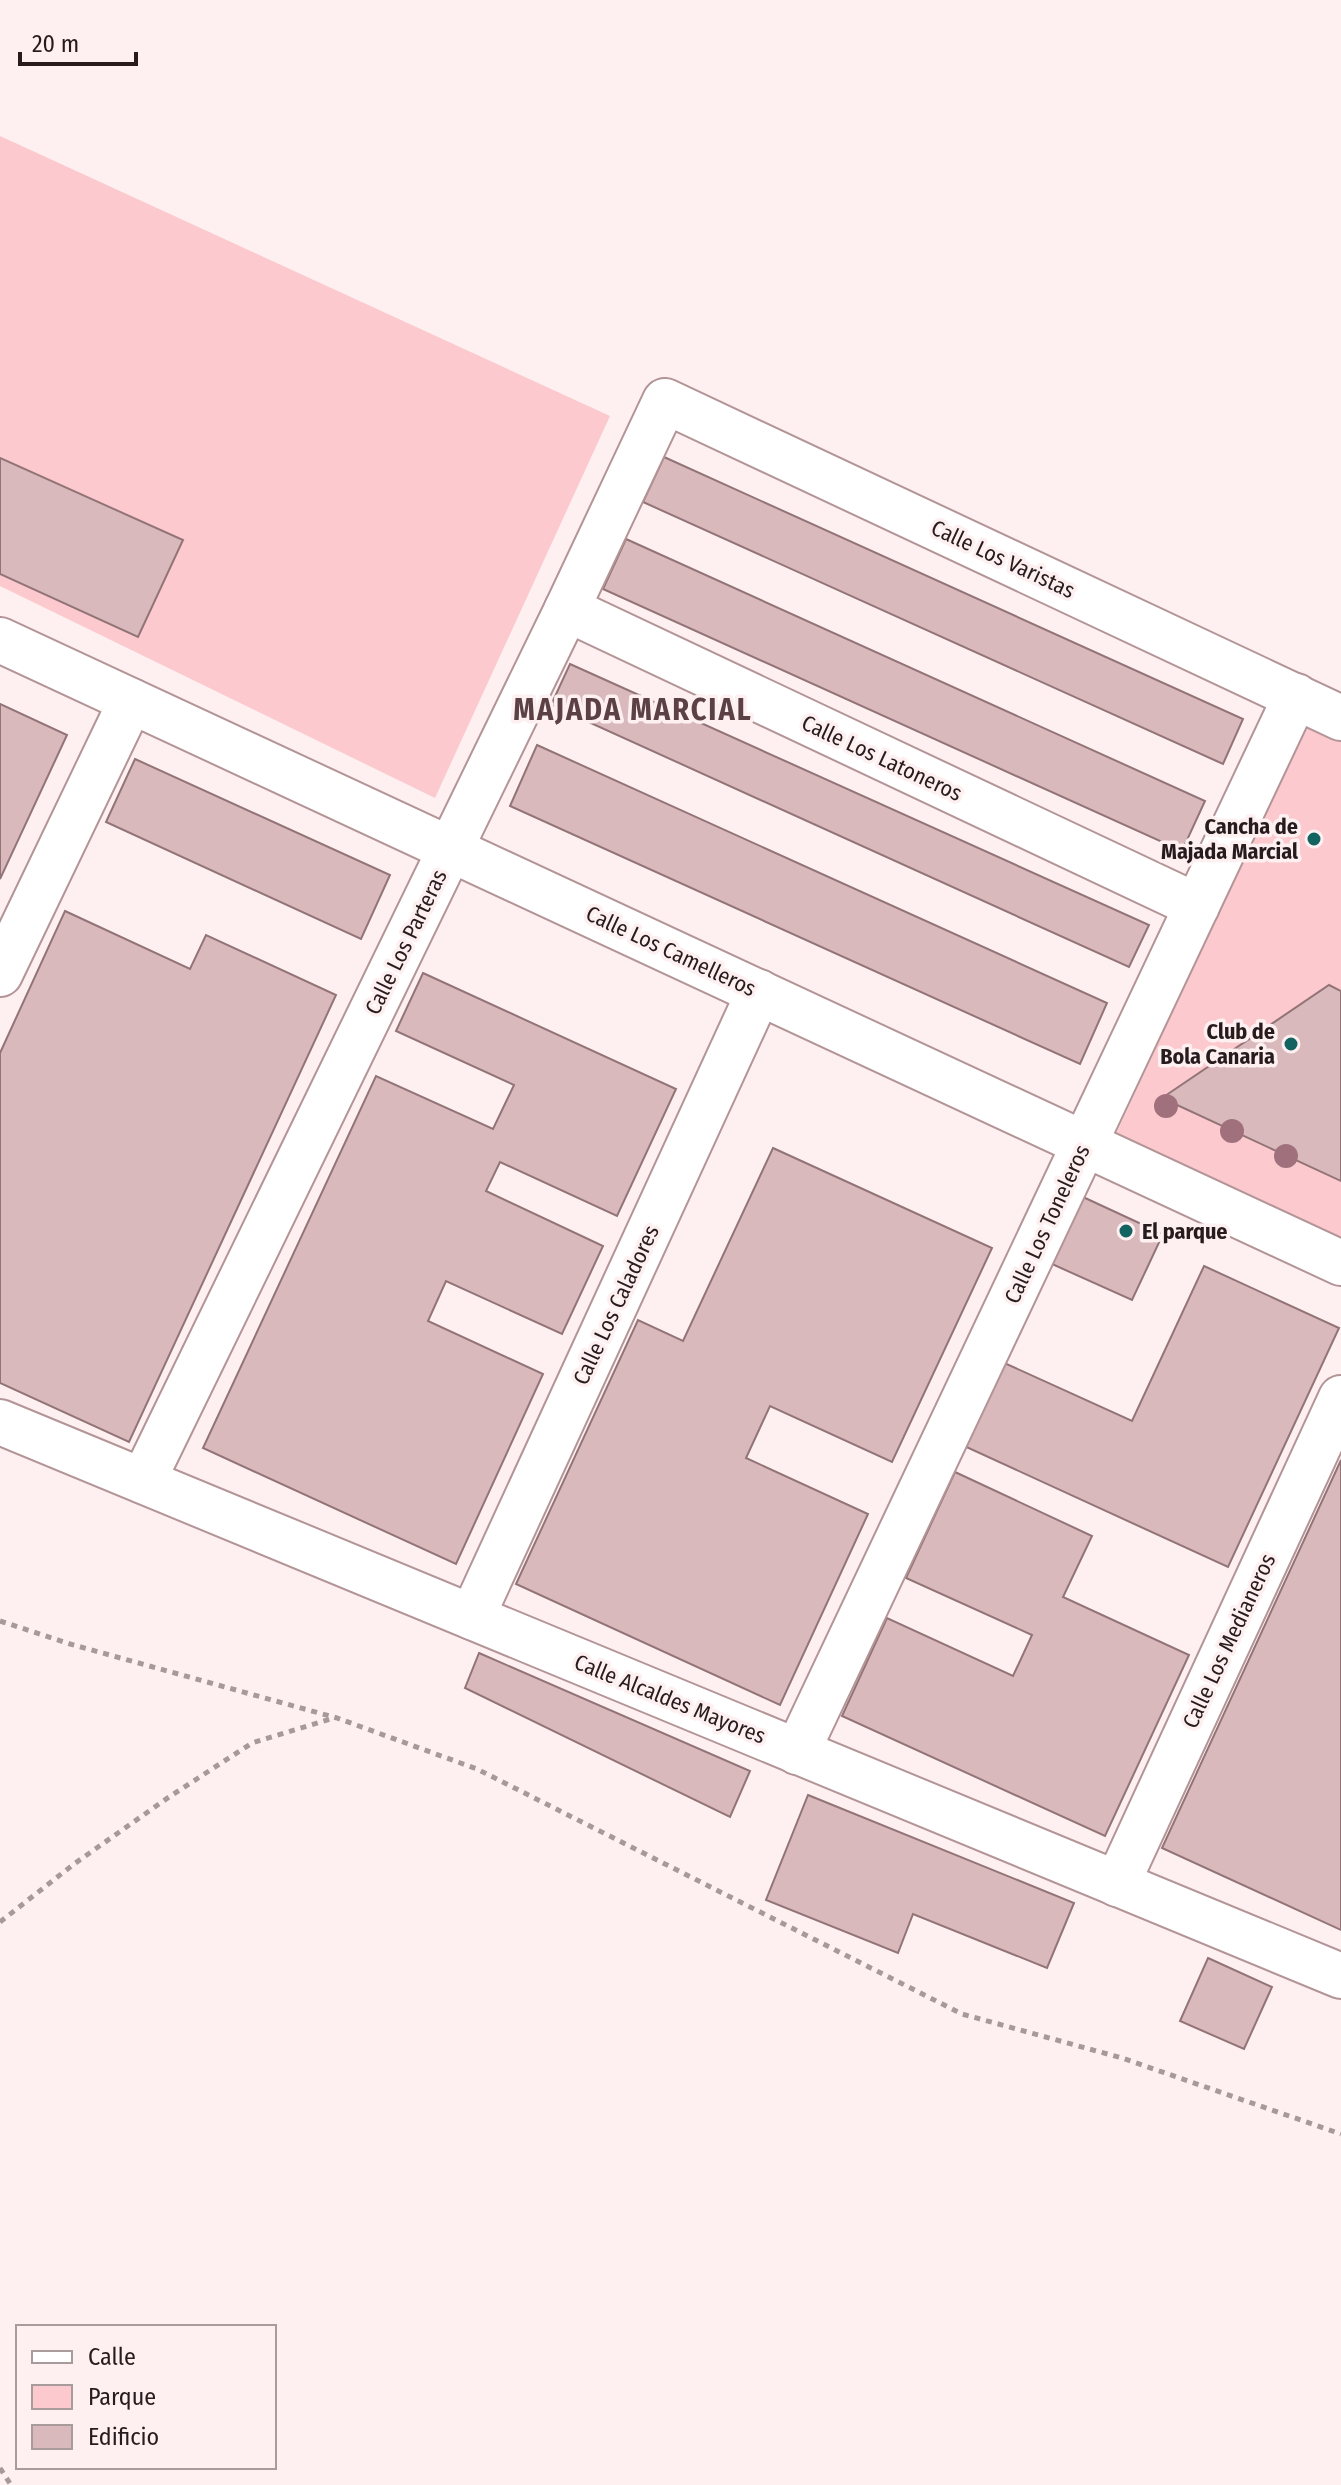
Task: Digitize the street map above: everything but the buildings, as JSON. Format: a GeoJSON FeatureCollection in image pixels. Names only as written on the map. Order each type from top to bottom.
{"type":"FeatureCollection","features":[{"type":"Feature","properties":{"kind":"street","name":"Calle Los Parteras"},"geometry":{"type":"LineString","coordinates":[[143,1481],[665,401]]}},
{"type":"Feature","properties":{"kind":"street","name":"Calle Los Varistas"},"geometry":{"type":"LineString","coordinates":[[665,401],[1341,718]]}},
{"type":"Feature","properties":{"kind":"street","name":"Calle Los Latoneros"},"geometry":{"type":"LineString","coordinates":[[567,609],[1197,906]]}},
{"type":"Feature","properties":{"kind":"street","name":"Calle Los Camelleros"},"geometry":{"type":"LineString","coordinates":[[0,640],[1341,1263]]}},
{"type":"Feature","properties":{"kind":"street","name":"Calle Los Toneleros"},"geometry":{"type":"LineString","coordinates":[[797,1752],[1296,696]]}},
{"type":"Feature","properties":{"kind":"street"},"geometry":{"type":"LineString","coordinates":[[0,974],[131,701]]}},
{"type":"Feature","properties":{"kind":"street","name":"Calle Los Caladores"},"geometry":{"type":"LineString","coordinates":[[472,1617],[759,992]]}},
{"type":"Feature","properties":{"kind":"street","name":"Calle Los Medianeros"},"geometry":{"type":"LineString","coordinates":[[1117,1884],[1341,1398]]}},
{"type":"Feature","properties":{"kind":"street","name":"Calle Alcaldes Mayores"},"geometry":{"type":"LineString","coordinates":[[0,1422],[1341,1976]]}},
{"type":"Feature","properties":{"kind":"path"},"geometry":{"type":"LineString","coordinates":[[0,1621],[85,1648],[337,1718],[477,1769],[962,2014],[1122,2058],[1341,2134]]}},
{"type":"Feature","properties":{"kind":"path"},"geometry":{"type":"LineString","coordinates":[[0,1922],[74,1864],[252,1743],[337,1718]]}},
{"type":"Feature","properties":{"kind":"path"},"geometry":{"type":"LineString","coordinates":[[0,2468],[11,2485]]}},
{"type":"Feature","properties":{"kind":"green space"},"geometry":{"type":"Polygon","coordinates":[[[0,136],[610,416],[435,798],[0,586],[0,136]]]}},
{"type":"Feature","properties":{"kind":"green space"},"geometry":{"type":"Polygon","coordinates":[[[1306,725],[1341,742],[1341,1239],[1116,1134],[1306,725]]]}},
{"type":"Feature","properties":{"kind":"place","name":"Cancha de Majada Marcial"},"geometry":{"type":"Point","coordinates":[1314,839]}},
{"type":"Feature","properties":{"kind":"place","name":"Club de Bola Canaria"},"geometry":{"type":"Point","coordinates":[1291,1044]}},
{"type":"Feature","properties":{"kind":"place","name":"El parque"},"geometry":{"type":"Point","coordinates":[1126,1231]}},
{"type":"Feature","properties":{"kind":"district","name":"MAJADA MARCIAL"},"geometry":{"type":"Point","coordinates":[633,710]}}]}
